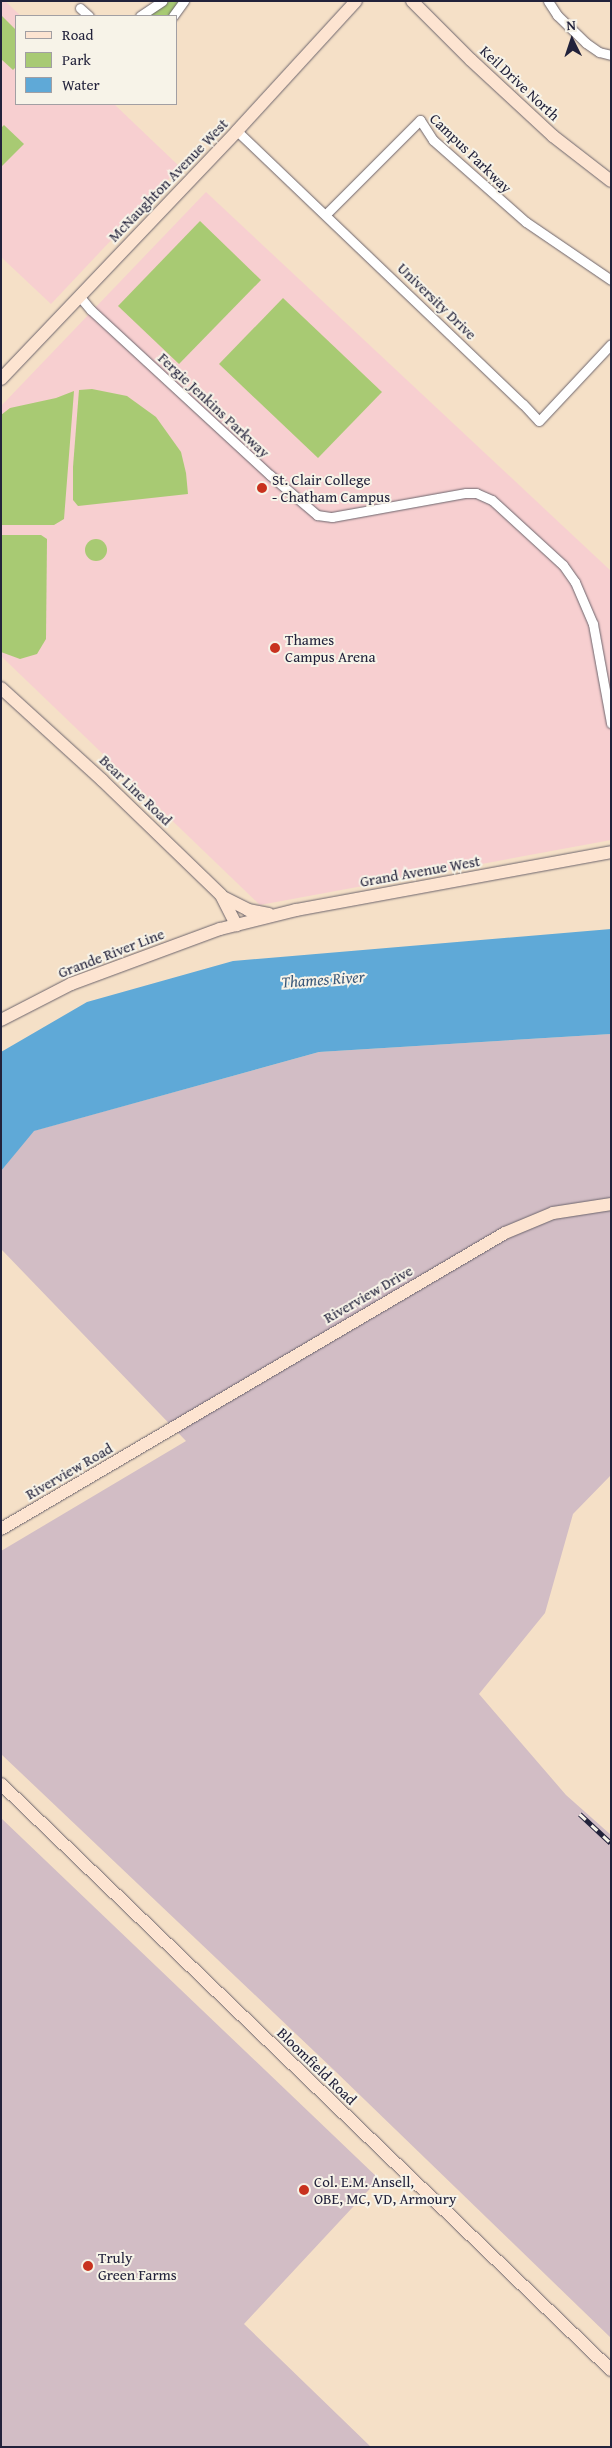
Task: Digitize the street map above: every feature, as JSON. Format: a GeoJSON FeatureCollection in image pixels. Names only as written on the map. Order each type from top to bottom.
{"type":"FeatureCollection","features":[{"type":"Feature","properties":{"kind":"main road","name":"McNaughton Avenue West"},"geometry":{"type":"LineString","coordinates":[[1,378],[237,131],[356,1]]}},
{"type":"Feature","properties":{"kind":"main road","name":"Keil Drive North"},"geometry":{"type":"LineString","coordinates":[[417,4],[471,60],[553,136],[611,181]]}},
{"type":"Feature","properties":{"kind":"main road","name":"Bear Line Road"},"geometry":{"type":"LineString","coordinates":[[1,688],[102,780],[221,895],[229,907],[236,925]]}},
{"type":"Feature","properties":{"kind":"main road","name":"Grand Avenue West"},"geometry":{"type":"LineString","coordinates":[[236,925],[284,912],[611,852]]}},
{"type":"Feature","properties":{"kind":"main road"},"geometry":{"type":"LineString","coordinates":[[221,895],[237,905],[256,913],[284,912]]}},
{"type":"Feature","properties":{"kind":"main road","name":"Grande River Line"},"geometry":{"type":"LineString","coordinates":[[1,1020],[72,984],[236,925]]}},
{"type":"Feature","properties":{"kind":"main road","name":"Riverview Drive"},"geometry":{"type":"LineString","coordinates":[[153,1440],[505,1233],[552,1213],[611,1204]]}},
{"type":"Feature","properties":{"kind":"main road","name":"Riverview Road"},"geometry":{"type":"LineString","coordinates":[[1,1530],[153,1440]]}},
{"type":"Feature","properties":{"kind":"main road","name":"Bloomfield Road"},"geometry":{"type":"LineString","coordinates":[[1,1784],[611,2370]]}},
{"type":"Feature","properties":{"kind":"street"},"geometry":{"type":"LineString","coordinates":[[141,15],[162,1]]}},
{"type":"Feature","properties":{"kind":"street"},"geometry":{"type":"LineString","coordinates":[[174,15],[184,1]]}},
{"type":"Feature","properties":{"kind":"street"},"geometry":{"type":"LineString","coordinates":[[548,1],[557,15],[586,43],[599,52],[611,54]]}},
{"type":"Feature","properties":{"kind":"street"},"geometry":{"type":"LineString","coordinates":[[80,8],[88,15]]}},
{"type":"Feature","properties":{"kind":"street","name":"Campus Parkway"},"geometry":{"type":"LineString","coordinates":[[326,214],[420,120],[433,140],[445,152],[526,222],[611,280]]}},
{"type":"Feature","properties":{"kind":"street","name":"University Drive"},"geometry":{"type":"LineString","coordinates":[[237,131],[524,404],[539,422],[611,344]]}},
{"type":"Feature","properties":{"kind":"street","name":"Fergie Jenkins Parkway"},"geometry":{"type":"LineString","coordinates":[[80,297],[91,310],[310,512],[325,517],[332,517],[466,493],[476,493],[492,500],[563,566],[575,582],[593,624],[611,723]]}},
{"type":"Feature","properties":{"kind":"shaded area"},"geometry":{"type":"Polygon","coordinates":[[[1,1],[5,1],[20,15],[15,15],[15,105],[115,105],[180,167],[51,304],[1,257],[1,1]]]}},
{"type":"Feature","properties":{"kind":"shaded area","name":"St. Clair College - Chatham Campus"},"geometry":{"type":"Polygon","coordinates":[[[206,192],[611,571],[611,840],[260,905],[1,656],[1,406],[206,192]]]}},
{"type":"Feature","properties":{"kind":"shaded area"},"geometry":{"type":"Polygon","coordinates":[[[611,1034],[611,1475],[573,1514],[545,1613],[479,1694],[566,1795],[611,1835],[611,2338],[335,2071],[1,1754],[1,1551],[186,1441],[1,1249],[1,1171],[33,1131],[319,1052],[611,1034]]]}},
{"type":"Feature","properties":{"kind":"shaded area"},"geometry":{"type":"Polygon","coordinates":[[[1,1818],[379,2179],[244,2324],[371,2447],[1,2447],[1,1818]]]}},
{"type":"Feature","properties":{"kind":"green space"},"geometry":{"type":"Polygon","coordinates":[[[169,1],[180,1],[170,15],[151,15],[151,13],[169,1]]]}},
{"type":"Feature","properties":{"kind":"green space"},"geometry":{"type":"Polygon","coordinates":[[[1,15],[15,29],[15,68],[13,70],[1,59],[1,15]]]}},
{"type":"Feature","properties":{"kind":"green space"},"geometry":{"type":"Polygon","coordinates":[[[4,125],[24,144],[1,167],[1,128],[4,125]]]}},
{"type":"Feature","properties":{"kind":"green space"},"geometry":{"type":"Polygon","coordinates":[[[200,221],[261,280],[179,364],[118,306],[200,221]]]}},
{"type":"Feature","properties":{"kind":"green space"},"geometry":{"type":"Polygon","coordinates":[[[283,298],[382,392],[318,458],[219,364],[283,298]]]}},
{"type":"Feature","properties":{"kind":"green space"},"geometry":{"type":"Polygon","coordinates":[[[92,389],[127,396],[156,417],[181,452],[188,494],[78,506],[73,500],[73,467],[79,390],[92,389]]]}},
{"type":"Feature","properties":{"kind":"green space"},"geometry":{"type":"Polygon","coordinates":[[[74,391],[64,519],[54,525],[1,525],[1,415],[10,408],[56,398],[74,391]]]}},
{"type":"Feature","properties":{"kind":"green space"},"geometry":{"type":"Polygon","coordinates":[[[1,535],[41,535],[47,539],[46,639],[37,654],[20,659],[1,652],[1,535]]]}},
{"type":"Feature","properties":{"kind":"green space"},"geometry":{"type":"Polygon","coordinates":[[[96,539],[104,542],[107,550],[104,558],[96,561],[88,558],[85,550],[88,542],[96,539]]]}},
{"type":"Feature","properties":{"kind":"water","name":"Thames River"},"geometry":{"type":"Polygon","coordinates":[[[611,929],[611,1034],[319,1052],[34,1131],[1,1171],[1,1052],[87,1002],[233,961],[611,929]]]}},
{"type":"Feature","properties":{"kind":"railway"},"geometry":{"type":"LineString","coordinates":[[580,1814],[611,1843]]}},
{"type":"Feature","properties":{"kind":"place","name":"St. Clair College - Chatham Campus"},"geometry":{"type":"Point","coordinates":[262,488]}},
{"type":"Feature","properties":{"kind":"place","name":"Thames Campus Arena"},"geometry":{"type":"Point","coordinates":[275,648]}},
{"type":"Feature","properties":{"kind":"place","name":"Col. E.M. Ansell, OBE, MC, VD, Armoury"},"geometry":{"type":"Point","coordinates":[304,2190]}},
{"type":"Feature","properties":{"kind":"place","name":"Truly Green Farms"},"geometry":{"type":"Point","coordinates":[88,2266]}}]}
